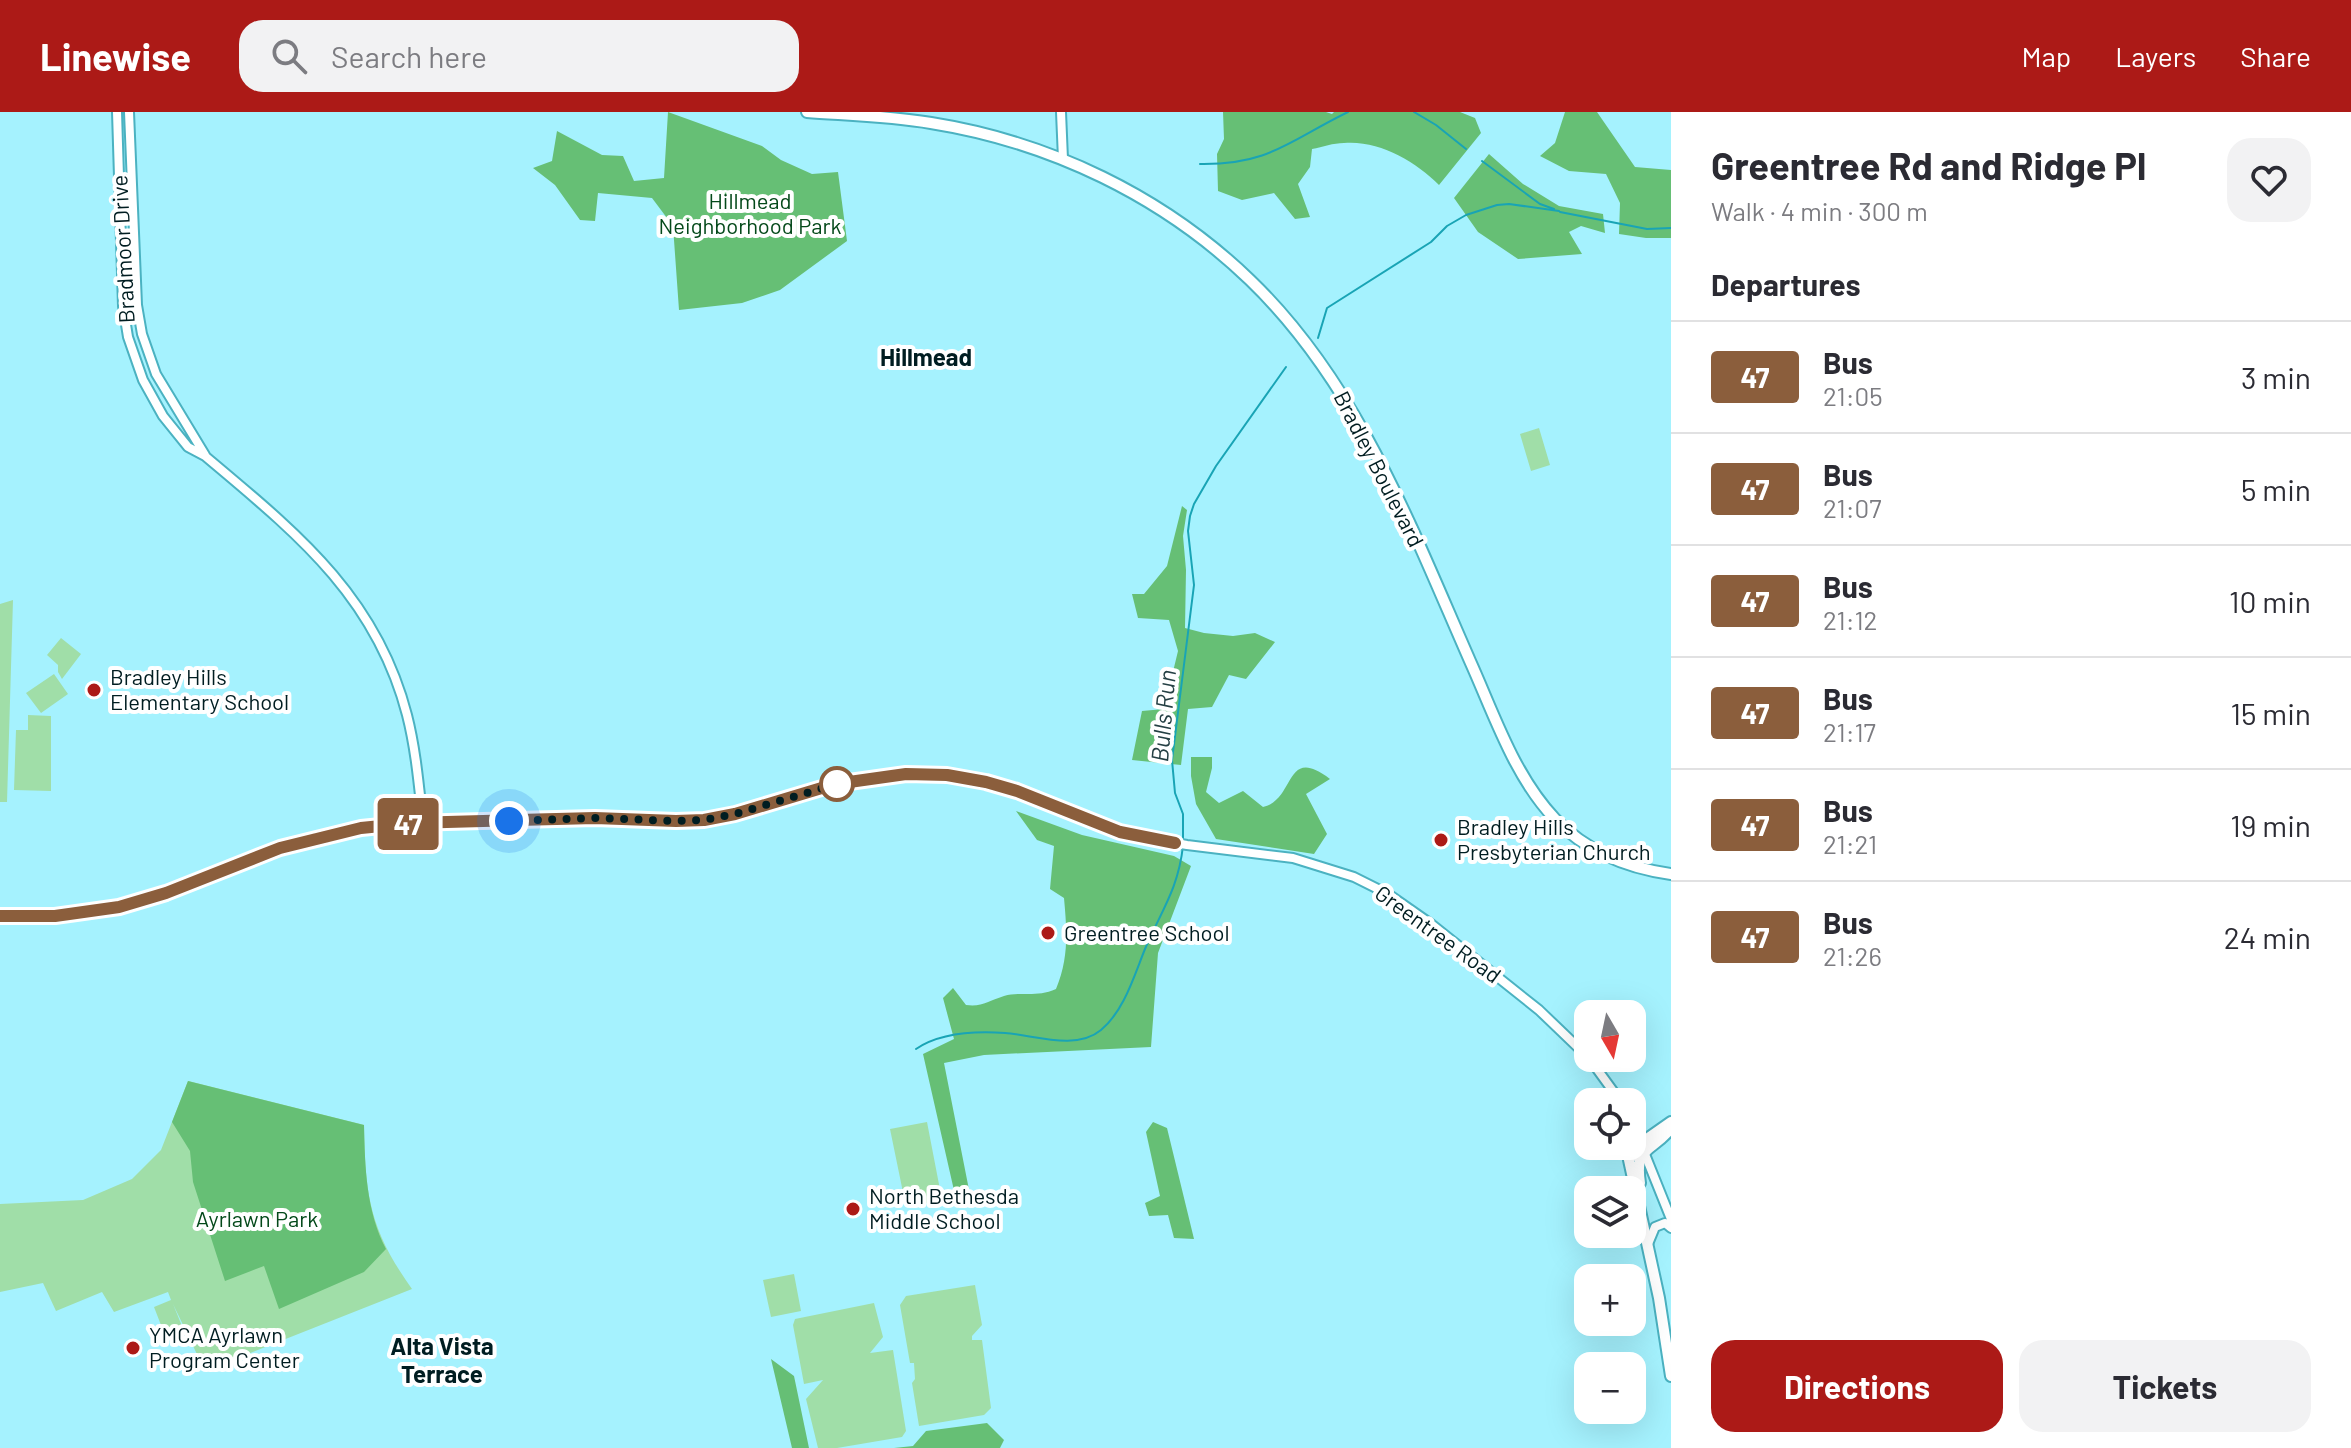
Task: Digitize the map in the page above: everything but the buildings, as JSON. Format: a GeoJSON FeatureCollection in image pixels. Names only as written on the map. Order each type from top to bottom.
{"type":"FeatureCollection","features":[{"type":"Feature","properties":{"kind":"main road","name":"Bradley Boulevard"},"geometry":{"type":"LineString","coordinates":[[807,112],[951,126],[1063,159],[1128,190],[1187,227],[1236,267],[1285,318],[1335,383],[1373,447],[1509,747],[1536,795],[1564,828],[1595,850],[1626,865],[1671,874]]}},
{"type":"Feature","properties":{"kind":"main road"},"geometry":{"type":"LineString","coordinates":[[1646,1144],[1671,1125]]}},
{"type":"Feature","properties":{"kind":"main road"},"geometry":{"type":"LineString","coordinates":[[1629,1160],[1633,1176]]}},
{"type":"Feature","properties":{"kind":"main road"},"geometry":{"type":"LineString","coordinates":[[1646,1238],[1671,1376]]}},
{"type":"Feature","properties":{"kind":"street","name":"Bradmoor Drive"},"geometry":{"type":"LineString","coordinates":[[117,112],[123,306],[128,337],[143,380],[163,416],[188,447],[205,456],[309,545],[340,581],[364,616],[388,664],[407,716],[423,823]]}},
{"type":"Feature","properties":{"kind":"street","name":"Bradmoor Drive"},"geometry":{"type":"LineString","coordinates":[[129,112],[137,305],[142,334],[156,374],[205,456]]}},
{"type":"Feature","properties":{"kind":"street"},"geometry":{"type":"LineString","coordinates":[[1061,112],[1063,159]]}},
{"type":"Feature","properties":{"kind":"street","name":"Greentree Road"},"geometry":{"type":"LineString","coordinates":[[0,916],[55,916],[119,907],[166,893],[304,840],[361,828],[595,818],[704,820],[735,814],[835,784],[919,774],[959,777],[1000,786],[1120,832],[1309,862],[1371,884],[1419,915],[1502,980],[1574,1044]]}},
{"type":"Feature","properties":{"kind":"street"},"geometry":{"type":"LineString","coordinates":[[1646,1154],[1671,1219]]}},
{"type":"Feature","properties":{"kind":"street"},"geometry":{"type":"LineString","coordinates":[[1647,1244],[1655,1227],[1665,1223],[1671,1228]]}},
{"type":"Feature","properties":{"kind":"green space","name":"Hillmead Neighborhood Park"},"geometry":{"type":"Polygon","coordinates":[[[668,112],[762,146],[781,160],[812,174],[838,172],[847,241],[780,290],[742,303],[679,310],[673,226],[652,198],[598,193],[595,221],[580,220],[555,185],[533,168],[552,161],[557,131],[602,155],[623,156],[634,181],[664,178],[668,112]]]}},
{"type":"Feature","properties":{"kind":"green space"},"geometry":{"type":"Polygon","coordinates":[[[1223,112],[1460,112],[1475,118],[1481,133],[1439,185],[1408,160],[1370,145],[1340,143],[1312,149],[1310,167],[1298,184],[1310,217],[1295,219],[1274,193],[1242,200],[1218,191],[1217,154],[1224,139],[1223,112]]]}},
{"type":"Feature","properties":{"kind":"green space"},"geometry":{"type":"Polygon","coordinates":[[[1565,112],[1597,112],[1635,167],[1671,170],[1671,238],[1619,234],[1620,203],[1606,174],[1569,171],[1540,156],[1555,143],[1565,112]]]}},
{"type":"Feature","properties":{"kind":"green space"},"geometry":{"type":"Polygon","coordinates":[[[1489,154],[1523,184],[1559,206],[1603,214],[1605,233],[1581,226],[1569,232],[1582,254],[1518,259],[1478,232],[1454,198],[1489,154]]]}},
{"type":"Feature","properties":{"kind":"green space"},"geometry":{"type":"Polygon","coordinates":[[[1539,428],[1550,465],[1531,471],[1520,434],[1539,428]]]}},
{"type":"Feature","properties":{"kind":"green space"},"geometry":{"type":"Polygon","coordinates":[[[1182,506],[1187,510],[1183,536],[1185,628],[1233,636],[1255,633],[1275,642],[1246,679],[1229,675],[1212,707],[1188,709],[1181,765],[1132,760],[1142,711],[1164,709],[1178,651],[1169,620],[1138,618],[1132,594],[1144,594],[1167,566],[1182,506]]]}},
{"type":"Feature","properties":{"kind":"green space"},"geometry":{"type":"Polygon","coordinates":[[[13,600],[7,802],[0,802],[0,604],[13,600]]]}},
{"type":"Feature","properties":{"kind":"green space"},"geometry":{"type":"Polygon","coordinates":[[[61,638],[81,654],[62,679],[58,665],[47,655],[61,638]]]}},
{"type":"Feature","properties":{"kind":"green space"},"geometry":{"type":"Polygon","coordinates":[[[54,674],[68,694],[41,713],[26,693],[54,674]]]}},
{"type":"Feature","properties":{"kind":"green space"},"geometry":{"type":"Polygon","coordinates":[[[28,715],[51,716],[51,791],[14,790],[16,730],[28,730],[28,715]]]}},
{"type":"Feature","properties":{"kind":"green space"},"geometry":{"type":"Polygon","coordinates":[[[1191,757],[1212,757],[1206,792],[1219,803],[1243,791],[1263,807],[1281,795],[1297,771],[1305,768],[1330,779],[1306,794],[1327,834],[1314,854],[1216,839],[1196,804],[1191,757]]]}},
{"type":"Feature","properties":{"kind":"green space"},"geometry":{"type":"Polygon","coordinates":[[[1016,811],[1082,835],[1174,856],[1191,866],[1158,953],[1151,1047],[984,1055],[944,1063],[972,1205],[958,1208],[923,1054],[954,1039],[943,998],[953,988],[966,1005],[1010,995],[1049,992],[1056,989],[1065,955],[1064,898],[1050,889],[1054,846],[1037,840],[1016,811]]]}},
{"type":"Feature","properties":{"kind":"green space","name":"Ayrlawn Park"},"geometry":{"type":"Polygon","coordinates":[[[188,1081],[364,1125],[366,1172],[373,1212],[387,1248],[412,1289],[205,1371],[173,1304],[184,1331],[166,1338],[154,1307],[171,1300],[168,1292],[114,1312],[102,1292],[56,1311],[43,1283],[0,1292],[0,1204],[83,1200],[132,1179],[161,1150],[188,1081]]]}},
{"type":"Feature","properties":{"kind":"green space"},"geometry":{"type":"Polygon","coordinates":[[[188,1081],[364,1125],[371,1204],[386,1249],[364,1272],[279,1309],[264,1266],[225,1281],[193,1182],[190,1151],[172,1122],[188,1081]]]}},
{"type":"Feature","properties":{"kind":"green space"},"geometry":{"type":"Polygon","coordinates":[[[927,1122],[942,1200],[906,1207],[890,1129],[927,1122]]]}},
{"type":"Feature","properties":{"kind":"green space"},"geometry":{"type":"Polygon","coordinates":[[[1153,1122],[1167,1128],[1194,1239],[1174,1238],[1168,1215],[1149,1216],[1145,1203],[1160,1196],[1146,1132],[1153,1122]]]}},
{"type":"Feature","properties":{"kind":"green space"},"geometry":{"type":"Polygon","coordinates":[[[794,1274],[801,1311],[771,1317],[763,1280],[794,1274]]]}},
{"type":"Feature","properties":{"kind":"green space"},"geometry":{"type":"Polygon","coordinates":[[[975,1285],[982,1325],[972,1340],[982,1340],[991,1408],[984,1415],[919,1426],[912,1383],[915,1379],[914,1363],[910,1363],[900,1305],[906,1296],[975,1285]]]}},
{"type":"Feature","properties":{"kind":"green space"},"geometry":{"type":"Polygon","coordinates":[[[874,1303],[883,1337],[870,1353],[893,1350],[906,1431],[902,1437],[837,1448],[818,1448],[806,1399],[823,1380],[804,1384],[793,1325],[795,1319],[874,1303]]]}},
{"type":"Feature","properties":{"kind":"green space"},"geometry":{"type":"Polygon","coordinates":[[[771,1359],[794,1376],[809,1448],[792,1448],[771,1359]]]}},
{"type":"Feature","properties":{"kind":"green space"},"geometry":{"type":"Polygon","coordinates":[[[987,1423],[1004,1440],[1000,1448],[894,1448],[913,1446],[926,1431],[987,1423]]]}},
{"type":"Feature","properties":{"kind":"waterway"},"geometry":{"type":"LineString","coordinates":[[1200,164],[1224,163],[1262,155],[1348,112]]}},
{"type":"Feature","properties":{"kind":"waterway"},"geometry":{"type":"LineString","coordinates":[[1414,112],[1466,149]]}},
{"type":"Feature","properties":{"kind":"waterway"},"geometry":{"type":"LineString","coordinates":[[1482,161],[1540,204],[1554,209]]}},
{"type":"Feature","properties":{"kind":"waterway","name":"Bulls Run"},"geometry":{"type":"LineString","coordinates":[[1318,338],[1327,308],[1431,242],[1447,226],[1466,215],[1509,204],[1559,211]]}},
{"type":"Feature","properties":{"kind":"waterway"},"geometry":{"type":"LineString","coordinates":[[1560,212],[1647,229],[1671,228]]}},
{"type":"Feature","properties":{"kind":"waterway","name":"Bulls Run"},"geometry":{"type":"LineString","coordinates":[[1183,840],[1183,814],[1175,793],[1172,760],[1194,585],[1188,531],[1190,516],[1216,466],[1286,367]]}},
{"type":"Feature","properties":{"kind":"waterway","name":"Bulls Run"},"geometry":{"type":"LineString","coordinates":[[916,1049],[936,1039],[959,1034],[1005,1033],[1067,1041],[1080,1040],[1101,1030],[1128,992],[1173,888],[1183,846]]}},
{"type":"Feature","properties":{"kind":"bus line","name":"47"},"geometry":{"type":"LineString","coordinates":[[0,916],[55,916],[119,907],[166,893],[304,840],[361,828],[411,823],[595,818],[704,820],[750,810],[835,784],[906,774],[947,775],[986,782],[1017,791],[1120,832],[1175,843]]}},
{"type":"Feature","properties":{"kind":"place","name":"Bradley Hills Elementary School"},"geometry":{"type":"Point","coordinates":[94,690]}},
{"type":"Feature","properties":{"kind":"place","name":"Bradley Hills Presbyterian Church"},"geometry":{"type":"Point","coordinates":[1441,840]}},
{"type":"Feature","properties":{"kind":"place","name":"Greentree School"},"geometry":{"type":"Point","coordinates":[1048,933]}},
{"type":"Feature","properties":{"kind":"place","name":"North Bethesda Middle School"},"geometry":{"type":"Point","coordinates":[853,1209]}},
{"type":"Feature","properties":{"kind":"place","name":"YMCA Ayrlawn Program Center"},"geometry":{"type":"Point","coordinates":[133,1348]}},
{"type":"Feature","properties":{"kind":"district","name":"Hillmead"},"geometry":{"type":"Point","coordinates":[926,358]}},
{"type":"Feature","properties":{"kind":"district","name":"Alta Vista Terrace"},"geometry":{"type":"Point","coordinates":[442,1361]}},
{"type":"Feature","properties":{"kind":"route"},"geometry":{"type":"LineString","coordinates":[[509,821],[595,818],[704,820],[837,784]]}}]}
